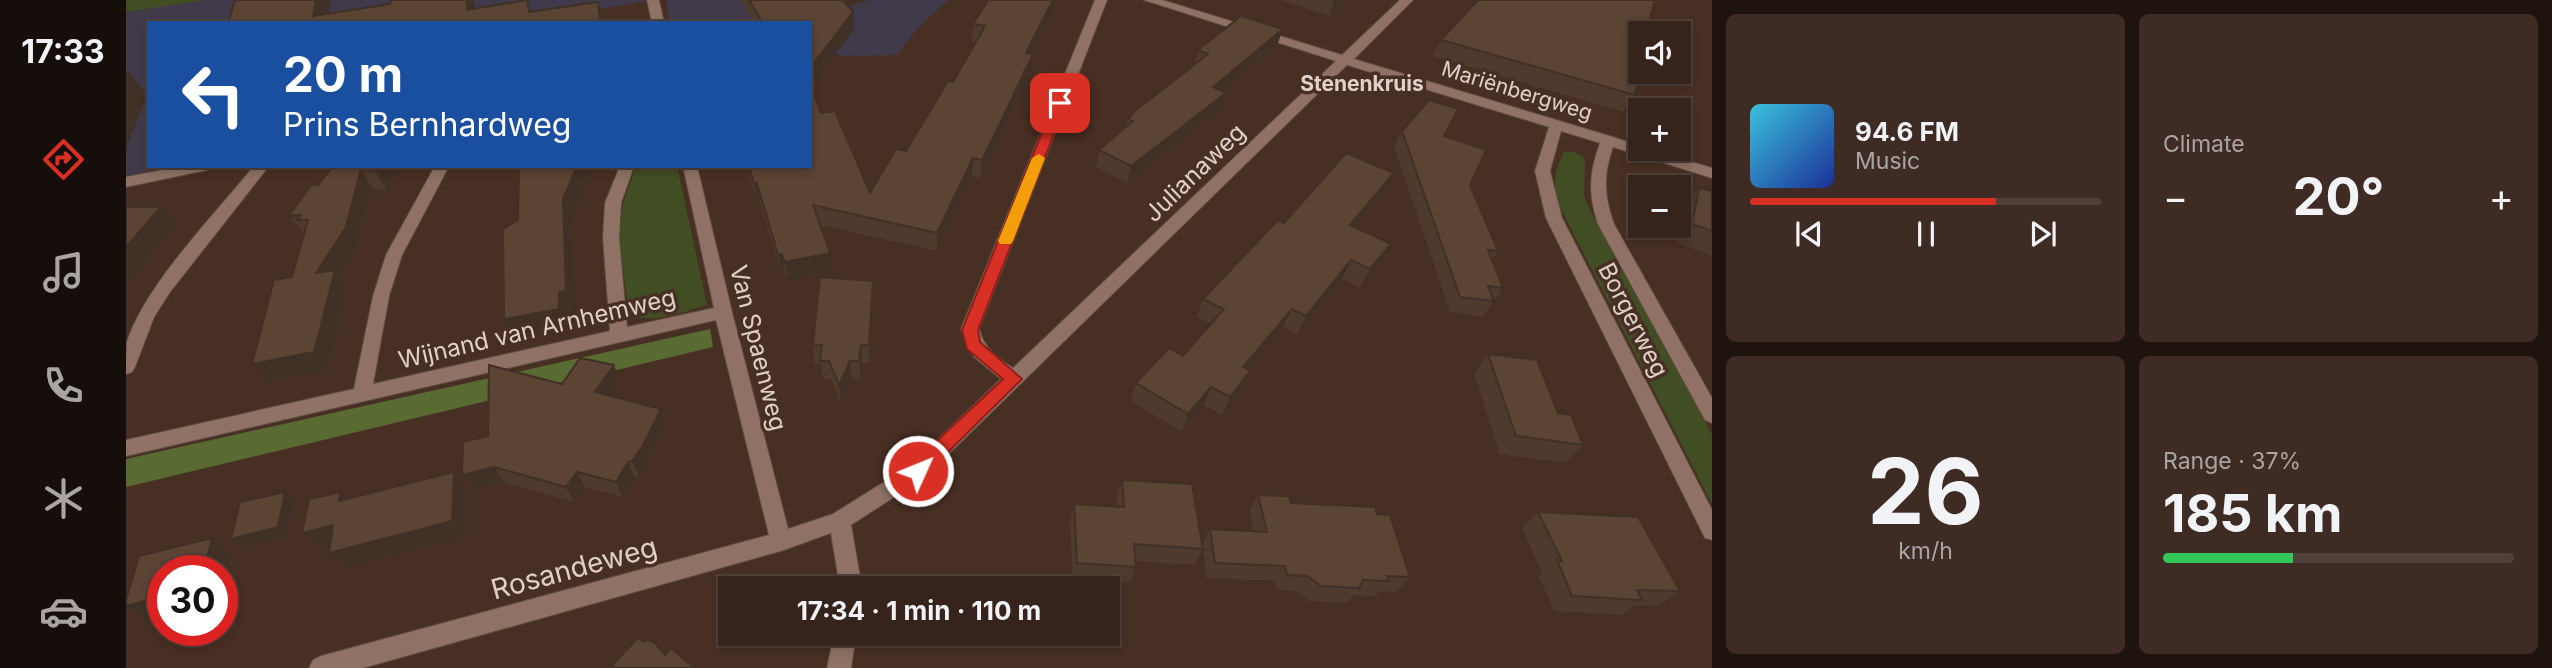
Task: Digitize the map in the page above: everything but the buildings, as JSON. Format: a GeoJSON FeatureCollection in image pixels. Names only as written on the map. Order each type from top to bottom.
{"type":"FeatureCollection","features":[{"type":"Feature","properties":{"kind":"street"},"geometry":{"type":"LineString","coordinates":[[653,0],[658,21]]}},
{"type":"Feature","properties":{"kind":"street"},"geometry":{"type":"LineString","coordinates":[[1014,379],[973,345],[970,330],[1101,0]]}},
{"type":"Feature","properties":{"kind":"street","name":"Mariënbergweg"},"geometry":{"type":"LineString","coordinates":[[1150,0],[1712,173]]}},
{"type":"Feature","properties":{"kind":"street","name":"Julianaweg"},"geometry":{"type":"LineString","coordinates":[[841,520],[918,471],[1407,0]]}},
{"type":"Feature","properties":{"kind":"street","name":"Borgerweg"},"geometry":{"type":"LineString","coordinates":[[1557,125],[1542,162],[1542,183],[1554,218],[1712,531]]}},
{"type":"Feature","properties":{"kind":"street","name":"Borgerweg"},"geometry":{"type":"LineString","coordinates":[[1608,140],[1597,171],[1595,194],[1603,214],[1712,415]]}},
{"type":"Feature","properties":{"kind":"street"},"geometry":{"type":"LineString","coordinates":[[126,181],[196,168]]}},
{"type":"Feature","properties":{"kind":"street"},"geometry":{"type":"LineString","coordinates":[[126,367],[146,316],[164,288],[260,168]]}},
{"type":"Feature","properties":{"kind":"street","name":"Wijnand van Arnhemweg"},"geometry":{"type":"LineString","coordinates":[[362,394],[380,296],[394,255],[441,168]]}},
{"type":"Feature","properties":{"kind":"street"},"geometry":{"type":"LineString","coordinates":[[619,335],[611,238],[614,203],[626,168]]}},
{"type":"Feature","properties":{"kind":"street","name":"Van Spaenweg"},"geometry":{"type":"LineString","coordinates":[[690,168],[723,312],[781,541]]}},
{"type":"Feature","properties":{"kind":"street","name":"Wijnand van Arnhemweg"},"geometry":{"type":"LineString","coordinates":[[126,448],[723,312]]}},
{"type":"Feature","properties":{"kind":"street"},"geometry":{"type":"LineString","coordinates":[[841,520],[849,576]]}},
{"type":"Feature","properties":{"kind":"street","name":"Rosandeweg"},"geometry":{"type":"LineString","coordinates":[[321,668],[781,541],[841,520]]}},
{"type":"Feature","properties":{"kind":"street"},"geometry":{"type":"LineString","coordinates":[[839,668],[843,646]]}},
{"type":"Feature","properties":{"kind":"shaded area"},"geometry":{"type":"Polygon","coordinates":[[[205,0],[648,0],[531,21],[147,21],[147,168],[165,168],[126,176],[126,12],[205,0]]]}},
{"type":"Feature","properties":{"kind":"shaded area"},"geometry":{"type":"Polygon","coordinates":[[[666,0],[948,0],[918,28],[897,55],[844,56],[812,49],[812,21],[670,21],[666,0]]]}},
{"type":"Feature","properties":{"kind":"green space"},"geometry":{"type":"Polygon","coordinates":[[[126,0],[205,0],[126,12],[126,0]]]}},
{"type":"Feature","properties":{"kind":"green space"},"geometry":{"type":"Polygon","coordinates":[[[1569,151],[1585,159],[1584,196],[1591,212],[1712,435],[1712,504],[1561,209],[1555,186],[1556,174],[1564,152],[1569,151]]]}},
{"type":"Feature","properties":{"kind":"green space"},"geometry":{"type":"Polygon","coordinates":[[[635,168],[677,168],[707,305],[656,318],[637,316],[629,312],[619,239],[623,204],[635,168]]]}},
{"type":"Feature","properties":{"kind":"green space"},"geometry":{"type":"Polygon","coordinates":[[[710,329],[713,347],[126,487],[126,459],[710,329]]]}},
{"type":"Feature","properties":{"kind":"slow traffic"},"geometry":{"type":"LineString","coordinates":[[1006,241],[1039,158]]}},
{"type":"Feature","properties":{"kind":"district","name":"Stenenkruis"},"geometry":{"type":"Point","coordinates":[1362,84]}},
{"type":"Feature","properties":{"kind":"route"},"geometry":{"type":"LineString","coordinates":[[918,471],[1014,379],[984,357],[973,345],[970,330],[1060,103]]}}]}
